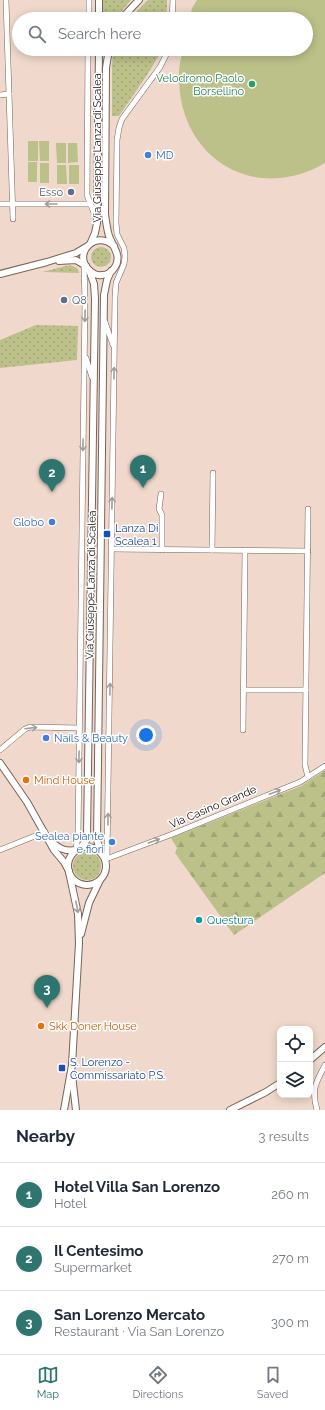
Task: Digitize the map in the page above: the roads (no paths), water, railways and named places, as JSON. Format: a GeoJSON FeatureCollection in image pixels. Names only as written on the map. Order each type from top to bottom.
{"type":"FeatureCollection","features":[{"type":"Feature","properties":{"kind":"street"},"geometry":{"type":"LineString","coordinates":[[6,0],[13,220]]}},
{"type":"Feature","properties":{"kind":"street"},"geometry":{"type":"LineString","coordinates":[[89,0],[89,12]]}},
{"type":"Feature","properties":{"kind":"street"},"geometry":{"type":"LineString","coordinates":[[99,0],[99,12]]}},
{"type":"Feature","properties":{"kind":"street"},"geometry":{"type":"LineString","coordinates":[[128,12],[139,0]]}},
{"type":"Feature","properties":{"kind":"street"},"geometry":{"type":"LineString","coordinates":[[172,12],[173,0]]}},
{"type":"Feature","properties":{"kind":"street"},"geometry":{"type":"LineString","coordinates":[[0,40],[7,39]]}},
{"type":"Feature","properties":{"kind":"street","name":"Via Giuseppe Lanza di Scalea"},"geometry":{"type":"LineString","coordinates":[[88,56],[86,190],[97,220]]}},
{"type":"Feature","properties":{"kind":"street","name":"Via Giuseppe Lanza di Scalea"},"geometry":{"type":"LineString","coordinates":[[89,244],[96,231],[97,220],[98,56]]}},
{"type":"Feature","properties":{"kind":"street","name":"Via Giuseppe Lanza di Scalea"},"geometry":{"type":"LineString","coordinates":[[107,56],[106,219],[108,233],[114,246]]}},
{"type":"Feature","properties":{"kind":"street","name":"Via Giuseppe Lanza di Scalea"},"geometry":{"type":"LineString","coordinates":[[114,354],[116,288],[126,256],[117,234],[116,223],[117,135],[120,123],[160,67],[166,56]]}},
{"type":"Feature","properties":{"kind":"street"},"geometry":{"type":"LineString","coordinates":[[0,94],[9,94]]}},
{"type":"Feature","properties":{"kind":"street"},"geometry":{"type":"LineString","coordinates":[[106,158],[116,158]]}},
{"type":"Feature","properties":{"kind":"street"},"geometry":{"type":"LineString","coordinates":[[0,204],[90,204]]}},
{"type":"Feature","properties":{"kind":"street"},"geometry":{"type":"LineString","coordinates":[[0,274],[76,253],[89,244],[102,240],[108,241],[114,246],[118,256],[118,262],[111,271],[106,274],[99,275],[80,262],[74,260],[47,262]]}},
{"type":"Feature","properties":{"kind":"street"},"geometry":{"type":"LineString","coordinates":[[86,266],[83,256],[89,244]]}},
{"type":"Feature","properties":{"kind":"street","name":"Via Giuseppe Lanza di Scalea"},"geometry":{"type":"LineString","coordinates":[[78,849],[86,266]]}},
{"type":"Feature","properties":{"kind":"street","name":"Via Giuseppe Lanza di Scalea"},"geometry":{"type":"LineString","coordinates":[[78,849],[86,842],[87,835],[94,381],[95,293],[93,279],[86,266]]}},
{"type":"Feature","properties":{"kind":"street","name":"Via Giuseppe Lanza di Scalea"},"geometry":{"type":"LineString","coordinates":[[105,857],[99,847],[98,840],[104,315],[105,288],[111,271]]}},
{"type":"Feature","properties":{"kind":"street","name":"Via Giuseppe Lanza di Scalea"},"geometry":{"type":"LineString","coordinates":[[104,315],[106,326],[114,348],[112,549],[105,857]]}},
{"type":"Feature","properties":{"kind":"street","name":"Via Giuseppe Lanza di Scalea"},"geometry":{"type":"LineString","coordinates":[[84,349],[94,381]]}},
{"type":"Feature","properties":{"kind":"street"},"geometry":{"type":"LineString","coordinates":[[212,550],[213,473]]}},
{"type":"Feature","properties":{"kind":"street"},"geometry":{"type":"LineString","coordinates":[[161,494],[159,509],[162,515],[162,550]]}},
{"type":"Feature","properties":{"kind":"street"},"geometry":{"type":"LineString","coordinates":[[308,509],[305,765],[308,777]]}},
{"type":"Feature","properties":{"kind":"street"},"geometry":{"type":"LineString","coordinates":[[112,549],[308,551]]}},
{"type":"Feature","properties":{"kind":"street"},"geometry":{"type":"LineString","coordinates":[[243,730],[245,550]]}},
{"type":"Feature","properties":{"kind":"street"},"geometry":{"type":"LineString","coordinates":[[244,690],[306,690]]}},
{"type":"Feature","properties":{"kind":"street"},"geometry":{"type":"LineString","coordinates":[[0,750],[25,728],[79,728]]}},
{"type":"Feature","properties":{"kind":"street"},"geometry":{"type":"LineString","coordinates":[[0,763],[27,802],[46,833],[54,850],[64,862],[76,881],[85,885],[95,883],[101,879]]}},
{"type":"Feature","properties":{"kind":"street","name":"Via Casino Grande"},"geometry":{"type":"LineString","coordinates":[[105,857],[170,835],[300,782],[325,766]]}},
{"type":"Feature","properties":{"kind":"street"},"geometry":{"type":"LineString","coordinates":[[46,833],[59,848],[68,851],[92,847],[98,850],[105,857],[106,869],[89,903],[79,943]]}},
{"type":"Feature","properties":{"kind":"street"},"geometry":{"type":"LineString","coordinates":[[0,850],[46,833]]}},
{"type":"Feature","properties":{"kind":"street"},"geometry":{"type":"LineString","coordinates":[[64,1110],[72,1065],[79,943],[78,914],[68,864],[69,857],[78,849]]}},
{"type":"Feature","properties":{"kind":"street"},"geometry":{"type":"LineString","coordinates":[[313,1057],[325,1047]]}},
{"type":"Feature","properties":{"kind":"street"},"geometry":{"type":"LineString","coordinates":[[72,1065],[76,1110]]}},
{"type":"Feature","properties":{"kind":"street"},"geometry":{"type":"LineString","coordinates":[[317,1110],[314,1100],[314,1091],[325,1065]]}},
{"type":"Feature","properties":{"kind":"street"},"geometry":{"type":"LineString","coordinates":[[230,1110],[277,1085]]}},
{"type":"Feature","properties":{"kind":"place","name":"Velodromo Paolo Borsellino"},"geometry":{"type":"Point","coordinates":[252,84]}},
{"type":"Feature","properties":{"kind":"place","name":"MD"},"geometry":{"type":"Point","coordinates":[148,155]}},
{"type":"Feature","properties":{"kind":"place","name":"Esso"},"geometry":{"type":"Point","coordinates":[71,192]}},
{"type":"Feature","properties":{"kind":"place","name":"Q8"},"geometry":{"type":"Point","coordinates":[64,300]}},
{"type":"Feature","properties":{"kind":"place","name":"Hotel Villa San Lorenzo"},"geometry":{"type":"Point","coordinates":[143,488]}},
{"type":"Feature","properties":{"kind":"place","name":"Il Centesimo"},"geometry":{"type":"Point","coordinates":[52,492]}},
{"type":"Feature","properties":{"kind":"place","name":"Globo"},"geometry":{"type":"Point","coordinates":[52,522]}},
{"type":"Feature","properties":{"kind":"place","name":"Lanza Di Scalea 1"},"geometry":{"type":"Point","coordinates":[107,534]}},
{"type":"Feature","properties":{"kind":"place","name":"Nails & Beauty"},"geometry":{"type":"Point","coordinates":[46,738]}},
{"type":"Feature","properties":{"kind":"place","name":"Mind House"},"geometry":{"type":"Point","coordinates":[26,780]}},
{"type":"Feature","properties":{"kind":"place","name":"Sealea piante e fiori"},"geometry":{"type":"Point","coordinates":[112,842]}},
{"type":"Feature","properties":{"kind":"place","name":"Questura"},"geometry":{"type":"Point","coordinates":[199,920]}},
{"type":"Feature","properties":{"kind":"place","name":"San Lorenzo Mercato"},"geometry":{"type":"Point","coordinates":[47,1008]}},
{"type":"Feature","properties":{"kind":"place","name":"Skk Doner House"},"geometry":{"type":"Point","coordinates":[41,1026]}},
{"type":"Feature","properties":{"kind":"place","name":"S. Lorenzo - Commissariato P.S."},"geometry":{"type":"Point","coordinates":[62,1068]}}]}
